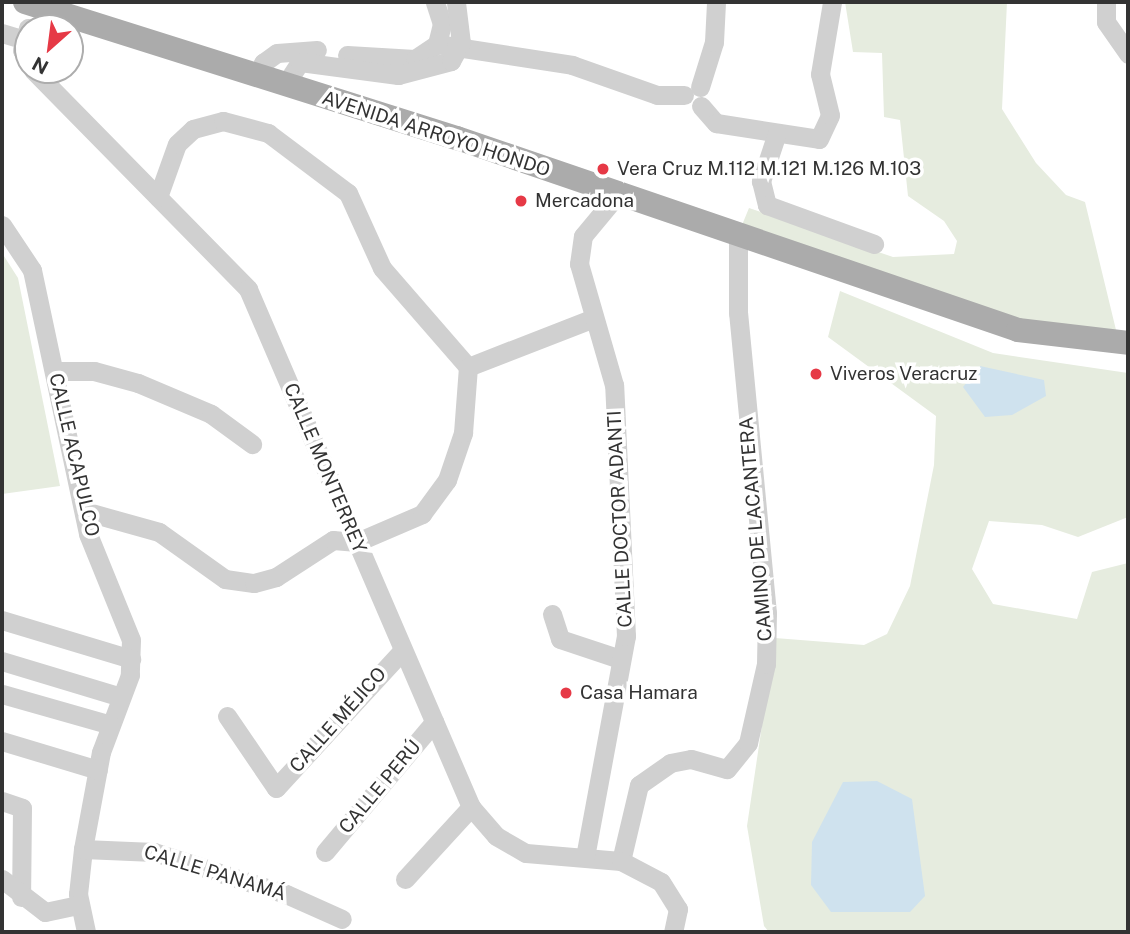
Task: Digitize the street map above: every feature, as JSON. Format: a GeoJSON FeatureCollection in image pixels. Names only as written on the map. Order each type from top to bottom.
{"type":"FeatureCollection","features":[{"type":"Feature","properties":{"kind":"main road","name":"AVENIDA ARROYO HONDO"},"geometry":{"type":"LineString","coordinates":[[84,35],[285,85],[1018,330],[1128,343]]}},
{"type":"Feature","properties":{"kind":"street"},"geometry":{"type":"LineString","coordinates":[[435,2],[442,24],[438,44]]}},
{"type":"Feature","properties":{"kind":"street"},"geometry":{"type":"LineString","coordinates":[[451,61],[461,43],[456,2]]}},
{"type":"Feature","properties":{"kind":"street"},"geometry":{"type":"LineString","coordinates":[[695,96],[714,42],[716,2]]}},
{"type":"Feature","properties":{"kind":"street"},"geometry":{"type":"LineString","coordinates":[[695,96],[716,123],[819,139],[830,115],[820,74],[832,2]]}},
{"type":"Feature","properties":{"kind":"street"},"geometry":{"type":"LineString","coordinates":[[1106,2],[1106,22],[1128,54]]}},
{"type":"Feature","properties":{"kind":"street"},"geometry":{"type":"LineString","coordinates":[[259,77],[263,63],[277,53],[415,59],[438,44],[461,43],[489,52],[572,65],[657,95],[695,96]]}},
{"type":"Feature","properties":{"kind":"street"},"geometry":{"type":"LineString","coordinates":[[285,85],[300,62],[398,75],[489,52]]}},
{"type":"Feature","properties":{"kind":"street","name":"CALLE MONTERREY"},"geometry":{"type":"LineString","coordinates":[[47,84],[248,289],[471,807],[496,836],[526,853],[585,857]]}},
{"type":"Feature","properties":{"kind":"street"},"geometry":{"type":"LineString","coordinates":[[84,511],[159,532],[225,579],[254,583],[276,577],[333,540],[357,542],[422,514],[447,480],[463,433],[468,367],[382,268],[348,193],[268,133],[223,121],[192,129],[177,144],[158,197]]}},
{"type":"Feature","properties":{"kind":"street"},"geometry":{"type":"LineString","coordinates":[[777,133],[761,181],[766,205],[874,244]]}},
{"type":"Feature","properties":{"kind":"street","name":"CALLE DOCTOR ADANTI"},"geometry":{"type":"LineString","coordinates":[[585,857],[611,743],[620,659],[626,636],[614,385],[591,319],[579,264],[583,236],[617,195]]}},
{"type":"Feature","properties":{"kind":"street","name":"CALLE ACAPULCO"},"geometry":{"type":"LineString","coordinates":[[2,225],[32,270],[84,511],[121,603],[131,659],[98,770],[83,849],[79,905],[86,932]]}},
{"type":"Feature","properties":{"kind":"street","name":"CAMINO DE LACANTERA"},"geometry":{"type":"LineString","coordinates":[[621,861],[639,785],[670,763],[691,759],[727,769],[739,759],[766,664],[738,235]]}},
{"type":"Feature","properties":{"kind":"street"},"geometry":{"type":"LineString","coordinates":[[468,367],[591,319]]}},
{"type":"Feature","properties":{"kind":"street"},"geometry":{"type":"LineString","coordinates":[[55,371],[94,371],[138,383],[211,414],[252,444]]}},
{"type":"Feature","properties":{"kind":"street"},"geometry":{"type":"LineString","coordinates":[[552,614],[560,639],[620,659]]}},
{"type":"Feature","properties":{"kind":"street"},"geometry":{"type":"LineString","coordinates":[[2,620],[131,659]]}},
{"type":"Feature","properties":{"kind":"street","name":"CALLE MÉJICO"},"geometry":{"type":"LineString","coordinates":[[227,716],[276,788],[402,651]]}},
{"type":"Feature","properties":{"kind":"street"},"geometry":{"type":"LineString","coordinates":[[2,661],[121,697]]}},
{"type":"Feature","properties":{"kind":"street"},"geometry":{"type":"LineString","coordinates":[[2,694],[111,725]]}},
{"type":"Feature","properties":{"kind":"street","name":"CALLE PERÚ"},"geometry":{"type":"LineString","coordinates":[[325,852],[434,722]]}},
{"type":"Feature","properties":{"kind":"street"},"geometry":{"type":"LineString","coordinates":[[2,741],[98,770]]}},
{"type":"Feature","properties":{"kind":"street"},"geometry":{"type":"LineString","coordinates":[[2,801],[22,808],[21,897]]}},
{"type":"Feature","properties":{"kind":"street"},"geometry":{"type":"LineString","coordinates":[[405,879],[471,807]]}},
{"type":"Feature","properties":{"kind":"street","name":"CALLE PANAMÁ"},"geometry":{"type":"LineString","coordinates":[[83,849],[154,852],[286,894],[342,919]]}},
{"type":"Feature","properties":{"kind":"street"},"geometry":{"type":"LineString","coordinates":[[585,857],[621,861],[661,882],[678,909],[673,932]]}},
{"type":"Feature","properties":{"kind":"street"},"geometry":{"type":"LineString","coordinates":[[2,879],[21,897],[45,912],[79,905]]}},
{"type":"Feature","properties":{"kind":"shaded area"},"geometry":{"type":"Polygon","coordinates":[[[845,2],[1007,2],[1002,109],[1036,163],[1066,195],[1085,202],[1116,330],[1018,320],[742,225],[749,208],[893,257],[954,254],[957,241],[944,221],[908,196],[900,120],[884,117],[882,53],[853,52],[845,2]]]}},
{"type":"Feature","properties":{"kind":"shaded area"},"geometry":{"type":"Polygon","coordinates":[[[2,253],[18,278],[60,486],[2,494],[2,253]]]}},
{"type":"Feature","properties":{"kind":"shaded area"},"geometry":{"type":"Polygon","coordinates":[[[840,291],[993,353],[1128,373],[1128,517],[1078,537],[1042,525],[989,521],[972,569],[993,604],[1077,619],[1092,572],[1128,563],[1128,932],[769,932],[764,926],[747,826],[775,638],[864,645],[887,634],[910,586],[934,465],[936,416],[828,337],[840,291]]]}},
{"type":"Feature","properties":{"kind":"water"},"geometry":{"type":"Polygon","coordinates":[[[980,366],[1044,380],[1046,396],[1012,415],[985,417],[963,387],[980,366]]]}},
{"type":"Feature","properties":{"kind":"water"},"geometry":{"type":"Polygon","coordinates":[[[877,781],[912,799],[925,896],[910,912],[831,912],[811,885],[812,842],[843,782],[877,781]]]}},
{"type":"Feature","properties":{"kind":"place","name":"Vera Cruz M.112 M.121 M.126 M.103"},"geometry":{"type":"Point","coordinates":[603,169]}},
{"type":"Feature","properties":{"kind":"place","name":"Mercadona"},"geometry":{"type":"Point","coordinates":[521,201]}},
{"type":"Feature","properties":{"kind":"place","name":"Viveros Veracruz"},"geometry":{"type":"Point","coordinates":[816,374]}},
{"type":"Feature","properties":{"kind":"place","name":"Casa Hamara"},"geometry":{"type":"Point","coordinates":[566,693]}}]}
